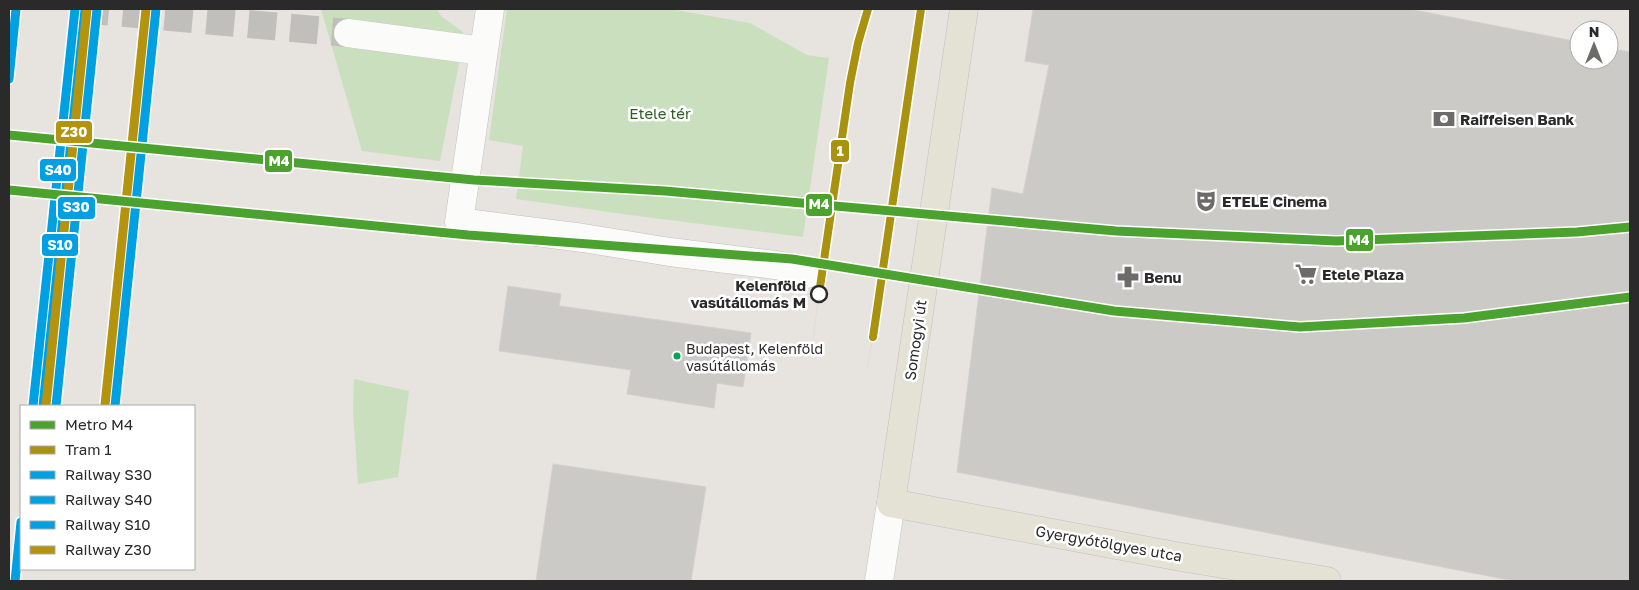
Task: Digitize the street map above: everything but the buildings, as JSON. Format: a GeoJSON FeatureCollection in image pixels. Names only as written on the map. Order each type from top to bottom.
{"type":"FeatureCollection","features":[{"type":"Feature","properties":{"kind":"main road","name":"Somogyi út"},"geometry":{"type":"LineString","coordinates":[[891,503],[964,9]]}},
{"type":"Feature","properties":{"kind":"main road","name":"Gyergyótölgyes utca"},"geometry":{"type":"LineString","coordinates":[[891,503],[1181,557],[1327,581]]}},
{"type":"Feature","properties":{"kind":"street"},"geometry":{"type":"LineString","coordinates":[[490,9],[459,222],[775,265],[798,269],[806,274]]}},
{"type":"Feature","properties":{"kind":"street"},"geometry":{"type":"LineString","coordinates":[[348,33],[483,51]]}},
{"type":"Feature","properties":{"kind":"street","name":"Somogyi út"},"geometry":{"type":"LineString","coordinates":[[880,581],[891,503]]}},
{"type":"Feature","properties":{"kind":"green space"},"geometry":{"type":"Polygon","coordinates":[[[321,9],[437,9],[441,16],[463,32],[464,38],[440,161],[362,151],[321,9]]]}},
{"type":"Feature","properties":{"kind":"green space","name":"Etele tér"},"geometry":{"type":"Polygon","coordinates":[[[507,9],[670,9],[750,23],[807,55],[829,58],[803,237],[516,199],[523,146],[489,140],[507,9]]]}},
{"type":"Feature","properties":{"kind":"green space"},"geometry":{"type":"Polygon","coordinates":[[[354,379],[409,391],[398,477],[358,484],[353,410],[354,379]]]}},
{"type":"Feature","properties":{"kind":"tunnel"},"geometry":{"type":"LineString","coordinates":[[81,9],[348,33]]}},
{"type":"Feature","properties":{"kind":"tram line","name":"1"},"geometry":{"type":"LineString","coordinates":[[819,294],[850,83],[858,43],[868,9]]}},
{"type":"Feature","properties":{"kind":"tram line","name":"1"},"geometry":{"type":"LineString","coordinates":[[873,337],[921,9]]}},
{"type":"Feature","properties":{"kind":"tram line"},"geometry":{"type":"LineString","coordinates":[[813,338],[819,294]]}},
{"type":"Feature","properties":{"kind":"tram line"},"geometry":{"type":"LineString","coordinates":[[867,368],[873,337]]}},
{"type":"Feature","properties":{"kind":"metro line","name":"M4"},"geometry":{"type":"LineString","coordinates":[[9,135],[474,180],[665,191],[1116,231],[1336,241],[1577,232],[1630,227]]}},
{"type":"Feature","properties":{"kind":"metro line","name":"M4"},"geometry":{"type":"LineString","coordinates":[[9,190],[468,235],[792,259],[1114,311],[1300,327],[1464,318],[1630,297]]}},
{"type":"Feature","properties":{"kind":"rail line","name":"S40"},"geometry":{"type":"LineString","coordinates":[[9,79],[16,9]]}},
{"type":"Feature","properties":{"kind":"rail line","name":"S40"},"geometry":{"type":"LineString","coordinates":[[33,405],[75,9]]}},
{"type":"Feature","properties":{"kind":"rail line","name":"Z30"},"geometry":{"type":"LineString","coordinates":[[46,405],[87,9]]}},
{"type":"Feature","properties":{"kind":"rail line","name":"S30"},"geometry":{"type":"LineString","coordinates":[[56,405],[97,9]]}},
{"type":"Feature","properties":{"kind":"rail line","name":"Z30"},"geometry":{"type":"LineString","coordinates":[[105,405],[146,9]]}},
{"type":"Feature","properties":{"kind":"rail line","name":"S30"},"geometry":{"type":"LineString","coordinates":[[115,405],[156,9]]}},
{"type":"Feature","properties":{"kind":"rail line","name":"S10"},"geometry":{"type":"LineString","coordinates":[[43,405],[85,10]]}},
{"type":"Feature","properties":{"kind":"rail line","name":"S40"},"geometry":{"type":"LineString","coordinates":[[15,581],[20,532]]}},
{"type":"Feature","properties":{"kind":"place","name":"Raiffeisen Bank"},"geometry":{"type":"Point","coordinates":[1444,119]}},
{"type":"Feature","properties":{"kind":"place","name":"ETELE Cinema"},"geometry":{"type":"Point","coordinates":[1206,201]}},
{"type":"Feature","properties":{"kind":"place","name":"Etele Plaza"},"geometry":{"type":"Point","coordinates":[1306,274]}},
{"type":"Feature","properties":{"kind":"place","name":"Benu"},"geometry":{"type":"Point","coordinates":[1128,277]}},
{"type":"Feature","properties":{"kind":"place","name":"Kelenföld vasútállomás M"},"geometry":{"type":"Point","coordinates":[819,294]}},
{"type":"Feature","properties":{"kind":"place","name":"Budapest, Kelenföld vasútállomás"},"geometry":{"type":"Point","coordinates":[677,356]}}]}
